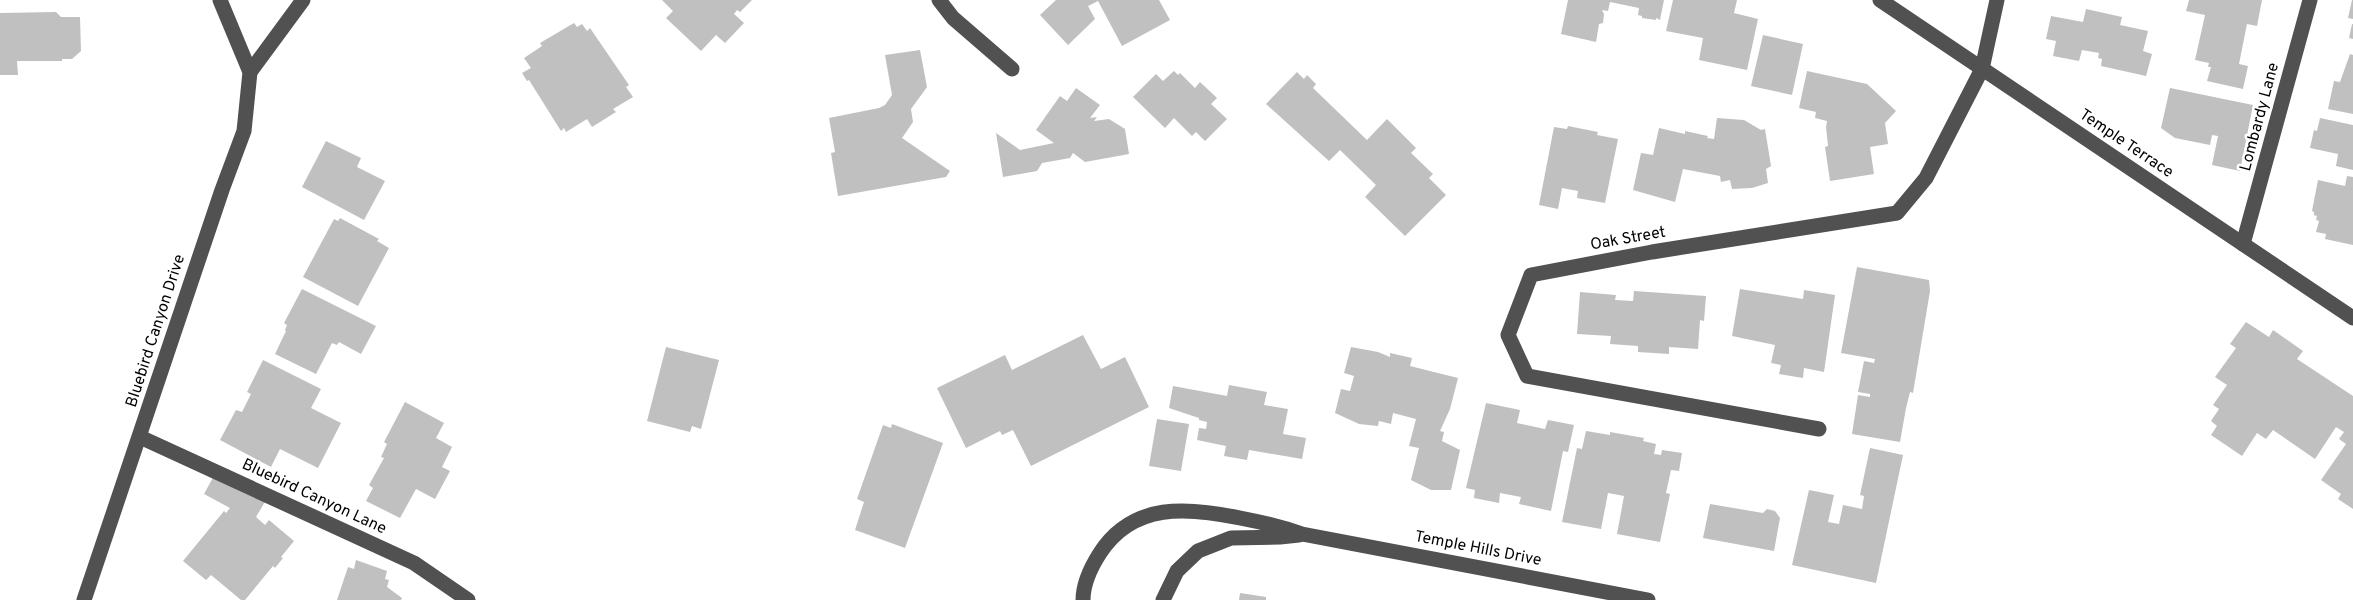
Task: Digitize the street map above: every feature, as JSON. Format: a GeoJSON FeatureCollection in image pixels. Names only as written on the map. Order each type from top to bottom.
{"type":"FeatureCollection","features":[{"type":"Feature","properties":{"kind":"street"},"geometry":{"type":"LineString","coordinates":[[220,0],[250,72]]}},
{"type":"Feature","properties":{"kind":"street"},"geometry":{"type":"LineString","coordinates":[[250,72],[303,0]]}},
{"type":"Feature","properties":{"kind":"street"},"geometry":{"type":"LineString","coordinates":[[939,0],[953,18],[1012,69]]}},
{"type":"Feature","properties":{"kind":"street","name":"Temple Terrace"},"geometry":{"type":"LineString","coordinates":[[1880,0],[2353,318]]}},
{"type":"Feature","properties":{"kind":"street","name":"Oak Street"},"geometry":{"type":"LineString","coordinates":[[1819,429],[1527,376],[1508,335],[1531,275],[1652,252],[1897,213],[1926,178],[1982,69],[1997,0]]}},
{"type":"Feature","properties":{"kind":"street","name":"Lombardy Lane"},"geometry":{"type":"LineString","coordinates":[[2243,244],[2310,0]]}},
{"type":"Feature","properties":{"kind":"street","name":"Bluebird Canyon Drive"},"geometry":{"type":"LineString","coordinates":[[84,600],[244,131],[250,72]]}},
{"type":"Feature","properties":{"kind":"street","name":"Bluebird Canyon Lane"},"geometry":{"type":"LineString","coordinates":[[140,437],[414,563],[468,600]]}},
{"type":"Feature","properties":{"kind":"street","name":"Temple Hills Drive"},"geometry":{"type":"LineString","coordinates":[[1083,600],[1083,590],[1094,564],[1108,541],[1132,522],[1157,512],[1202,510],[1281,526],[1302,534],[1648,600]]}},
{"type":"Feature","properties":{"kind":"street","name":"Temple Hills Drive"},"geometry":{"type":"LineString","coordinates":[[1163,600],[1177,571],[1198,551],[1231,538],[1302,534]]}},
{"type":"Feature","properties":{"kind":"building"},"geometry":{"type":"Polygon","coordinates":[[[662,0],[752,0],[740,12],[737,10],[734,14],[744,23],[725,43],[716,35],[701,51],[666,18],[673,11],[662,0]]]}},
{"type":"Feature","properties":{"kind":"building"},"geometry":{"type":"Polygon","coordinates":[[[1056,0],[1159,0],[1170,20],[1122,46],[1098,1],[1088,6],[1095,19],[1068,45],[1040,15],[1056,0]]]}},
{"type":"Feature","properties":{"kind":"building"},"geometry":{"type":"Polygon","coordinates":[[[1568,0],[1664,0],[1660,20],[1642,18],[1638,15],[1639,8],[1610,2],[1608,11],[1602,10],[1603,23],[1599,24],[1596,42],[1561,34],[1568,0]]]}},
{"type":"Feature","properties":{"kind":"building"},"geometry":{"type":"Polygon","coordinates":[[[1673,0],[1737,0],[1734,13],[1758,19],[1747,70],[1699,60],[1703,38],[1666,31],[1673,0]]]}},
{"type":"Feature","properties":{"kind":"building"},"geometry":{"type":"Polygon","coordinates":[[[2189,0],[2262,0],[2257,26],[2247,24],[2239,64],[2248,66],[2243,89],[2207,81],[2211,67],[2208,67],[2209,63],[2195,60],[2205,15],[2186,11],[2189,0]]]}},
{"type":"Feature","properties":{"kind":"building"},"geometry":{"type":"Polygon","coordinates":[[[2353,0],[2353,19],[2348,18],[2353,0]]]}},
{"type":"Feature","properties":{"kind":"building"},"geometry":{"type":"Polygon","coordinates":[[[2086,9],[2122,17],[2120,25],[2148,31],[2143,51],[2152,54],[2146,76],[2101,66],[2102,59],[2098,58],[2099,53],[2082,50],[2079,61],[2053,56],[2056,41],[2046,39],[2051,16],[2083,22],[2086,9]]]}},
{"type":"Feature","properties":{"kind":"building"},"geometry":{"type":"Polygon","coordinates":[[[56,12],[61,17],[80,17],[81,51],[72,59],[62,59],[62,61],[17,61],[18,75],[0,75],[0,13],[56,12]]]}},
{"type":"Feature","properties":{"kind":"building"},"geometry":{"type":"Polygon","coordinates":[[[574,23],[577,27],[582,24],[587,31],[590,28],[629,85],[626,87],[633,97],[613,109],[616,112],[592,127],[587,119],[566,132],[564,128],[561,131],[529,80],[527,81],[522,73],[531,68],[524,58],[542,46],[540,43],[574,23]]]}},
{"type":"Feature","properties":{"kind":"building"},"geometry":{"type":"Polygon","coordinates":[[[2353,24],[2353,39],[2349,38],[2353,24]]]}},
{"type":"Feature","properties":{"kind":"building"},"geometry":{"type":"Polygon","coordinates":[[[1763,35],[1803,44],[1792,95],[1751,86],[1763,35]]]}},
{"type":"Feature","properties":{"kind":"building"},"geometry":{"type":"Polygon","coordinates":[[[920,50],[927,87],[911,109],[913,122],[902,138],[950,171],[946,177],[838,196],[831,153],[835,152],[829,118],[885,105],[892,95],[885,55],[920,50]]]}},
{"type":"Feature","properties":{"kind":"building"},"geometry":{"type":"Polygon","coordinates":[[[2350,54],[2353,55],[2353,114],[2328,109],[2334,81],[2340,82],[2350,54]]]}},
{"type":"Feature","properties":{"kind":"building"},"geometry":{"type":"Polygon","coordinates":[[[1174,71],[1178,75],[1180,73],[1195,88],[1200,82],[1217,98],[1211,104],[1227,119],[1205,141],[1196,132],[1192,136],[1174,118],[1165,128],[1133,97],[1156,74],[1163,81],[1174,71]]]}},
{"type":"Feature","properties":{"kind":"building"},"geometry":{"type":"Polygon","coordinates":[[[1807,71],[1867,84],[1896,111],[1885,123],[1888,144],[1870,147],[1874,174],[1830,181],[1825,147],[1828,146],[1827,121],[1815,118],[1816,112],[1799,108],[1807,71]]]}},
{"type":"Feature","properties":{"kind":"building"},"geometry":{"type":"Polygon","coordinates":[[[1297,72],[1304,79],[1307,75],[1316,84],[1313,88],[1367,140],[1387,119],[1416,148],[1411,153],[1433,174],[1429,178],[1446,195],[1405,236],[1365,197],[1376,185],[1340,150],[1329,161],[1266,104],[1297,72]]]}},
{"type":"Feature","properties":{"kind":"building"},"geometry":{"type":"Polygon","coordinates":[[[1076,88],[1100,105],[1090,118],[1097,117],[1094,121],[1109,119],[1125,129],[1129,154],[1085,162],[1073,153],[1070,158],[1042,163],[1037,171],[1003,177],[996,133],[1020,150],[1054,143],[1036,130],[1060,96],[1067,101],[1076,88]]]}},
{"type":"Feature","properties":{"kind":"building"},"geometry":{"type":"Polygon","coordinates":[[[2170,88],[2253,105],[2240,171],[2212,165],[2218,136],[2212,135],[2210,145],[2175,138],[2161,128],[2170,88]]]}},
{"type":"Feature","properties":{"kind":"building"},"geometry":{"type":"Polygon","coordinates":[[[1717,118],[1744,120],[1761,130],[1765,129],[1771,166],[1766,169],[1768,183],[1752,188],[1732,189],[1730,180],[1721,182],[1720,176],[1683,169],[1675,202],[1633,190],[1641,153],[1653,155],[1659,128],[1685,134],[1685,131],[1714,139],[1717,118]]]}},
{"type":"Feature","properties":{"kind":"building"},"geometry":{"type":"Polygon","coordinates":[[[2320,118],[2353,125],[2353,170],[2336,166],[2338,154],[2310,148],[2314,130],[2317,131],[2320,118]]]}},
{"type":"Feature","properties":{"kind":"building"},"geometry":{"type":"Polygon","coordinates":[[[1568,126],[1618,139],[1605,203],[1577,198],[1578,191],[1562,188],[1558,209],[1539,205],[1554,127],[1567,129],[1568,126]]]}},
{"type":"Feature","properties":{"kind":"building"},"geometry":{"type":"Polygon","coordinates":[[[326,141],[361,158],[357,167],[385,181],[364,220],[302,187],[326,141]]]}},
{"type":"Feature","properties":{"kind":"building"},"geometry":{"type":"Polygon","coordinates":[[[2347,176],[2353,177],[2353,245],[2325,239],[2326,234],[2316,232],[2319,221],[2316,220],[2317,216],[2312,211],[2318,180],[2345,186],[2347,176]]]}},
{"type":"Feature","properties":{"kind":"building"},"geometry":{"type":"Polygon","coordinates":[[[340,218],[379,239],[377,241],[389,248],[358,306],[303,277],[334,219],[338,221],[340,218]]]}},
{"type":"Feature","properties":{"kind":"building"},"geometry":{"type":"Polygon","coordinates":[[[1857,267],[1929,280],[1930,291],[1913,393],[1910,392],[1900,442],[1852,434],[1858,395],[1870,397],[1870,394],[1858,392],[1864,361],[1874,363],[1875,359],[1841,353],[1857,267]]]}},
{"type":"Feature","properties":{"kind":"building"},"geometry":{"type":"Polygon","coordinates":[[[302,289],[376,326],[361,354],[339,342],[337,345],[332,343],[316,374],[275,354],[286,331],[287,325],[284,323],[302,289]]]}},
{"type":"Feature","properties":{"kind":"building"},"geometry":{"type":"Polygon","coordinates":[[[1740,289],[1803,299],[1804,290],[1835,295],[1824,372],[1804,368],[1803,378],[1779,374],[1781,365],[1771,363],[1775,345],[1732,336],[1740,289]]]}},
{"type":"Feature","properties":{"kind":"building"},"geometry":{"type":"Polygon","coordinates":[[[1634,291],[1706,296],[1704,321],[1700,320],[1698,349],[1669,347],[1669,354],[1638,352],[1638,346],[1610,344],[1611,336],[1577,334],[1580,292],[1616,295],[1615,300],[1633,301],[1634,291]]]}},
{"type":"Feature","properties":{"kind":"building"},"geometry":{"type":"Polygon","coordinates":[[[2246,322],[2269,337],[2273,330],[2303,351],[2297,359],[2353,396],[2353,509],[2338,499],[2341,494],[2321,480],[2346,444],[2339,439],[2344,432],[2336,427],[2315,459],[2273,430],[2266,439],[2257,433],[2242,456],[2211,435],[2217,426],[2211,421],[2219,409],[2213,405],[2227,385],[2215,377],[2236,348],[2230,344],[2246,322]]]}},
{"type":"Feature","properties":{"kind":"building"},"geometry":{"type":"Polygon","coordinates":[[[1083,335],[1101,369],[1125,357],[1149,407],[1031,466],[1013,430],[1002,435],[1000,431],[966,448],[937,388],[1005,355],[1012,370],[1083,335]]]}},
{"type":"Feature","properties":{"kind":"building"},"geometry":{"type":"Polygon","coordinates":[[[666,347],[719,360],[701,429],[692,426],[690,432],[647,421],[666,347]]]}},
{"type":"Feature","properties":{"kind":"building"},"geometry":{"type":"Polygon","coordinates":[[[1351,347],[1378,352],[1390,357],[1390,353],[1412,358],[1410,366],[1458,378],[1450,409],[1440,431],[1444,432],[1442,441],[1460,450],[1451,490],[1431,490],[1411,480],[1419,448],[1409,446],[1416,419],[1393,413],[1391,424],[1379,421],[1378,426],[1359,424],[1335,413],[1341,389],[1350,391],[1354,376],[1344,373],[1351,347]]]}},
{"type":"Feature","properties":{"kind":"building"},"geometry":{"type":"Polygon","coordinates":[[[263,360],[321,389],[311,408],[341,423],[318,468],[280,449],[271,467],[220,440],[236,410],[242,412],[251,394],[247,392],[263,360]]]}},
{"type":"Feature","properties":{"kind":"building"},"geometry":{"type":"Polygon","coordinates":[[[1229,385],[1267,392],[1264,405],[1288,409],[1283,434],[1306,438],[1302,459],[1249,450],[1247,460],[1224,456],[1226,446],[1197,440],[1199,428],[1206,429],[1207,422],[1169,408],[1173,386],[1227,396],[1229,385]]]}},
{"type":"Feature","properties":{"kind":"building"},"geometry":{"type":"Polygon","coordinates":[[[405,402],[444,423],[436,438],[452,447],[442,467],[450,471],[435,499],[416,489],[400,518],[366,501],[373,488],[369,485],[384,458],[381,457],[387,444],[384,442],[405,402]]]}},
{"type":"Feature","properties":{"kind":"building"},"geometry":{"type":"Polygon","coordinates":[[[1486,403],[1520,410],[1517,423],[1545,429],[1548,420],[1574,425],[1568,452],[1563,451],[1551,511],[1519,504],[1521,497],[1500,493],[1499,503],[1474,498],[1475,490],[1466,488],[1486,403]]]}},
{"type":"Feature","properties":{"kind":"building"},"geometry":{"type":"Polygon","coordinates":[[[1157,419],[1189,424],[1181,471],[1149,466],[1157,419]]]}},
{"type":"Feature","properties":{"kind":"building"},"geometry":{"type":"Polygon","coordinates":[[[892,424],[943,443],[905,548],[855,530],[864,502],[857,499],[883,425],[891,428],[892,424]]]}},
{"type":"Feature","properties":{"kind":"building"},"geometry":{"type":"Polygon","coordinates":[[[1586,431],[1610,435],[1610,432],[1644,438],[1643,441],[1656,444],[1654,454],[1661,455],[1662,450],[1682,453],[1679,471],[1671,470],[1666,493],[1670,494],[1660,542],[1617,534],[1624,496],[1608,493],[1601,529],[1562,522],[1577,448],[1582,449],[1586,431]]]}},
{"type":"Feature","properties":{"kind":"building"},"geometry":{"type":"Polygon","coordinates":[[[1870,448],[1903,455],[1876,583],[1792,565],[1809,490],[1834,495],[1828,522],[1839,524],[1843,505],[1862,509],[1864,496],[1860,495],[1870,448]]]}},
{"type":"Feature","properties":{"kind":"building"},"geometry":{"type":"Polygon","coordinates":[[[216,472],[266,500],[256,517],[265,525],[269,520],[294,541],[275,568],[273,566],[245,600],[241,600],[211,575],[206,580],[183,561],[224,511],[226,513],[230,508],[204,494],[216,472]]]}},
{"type":"Feature","properties":{"kind":"building"},"geometry":{"type":"Polygon","coordinates":[[[1710,504],[1763,513],[1767,509],[1775,511],[1780,518],[1774,551],[1703,538],[1710,504]]]}},
{"type":"Feature","properties":{"kind":"building"},"geometry":{"type":"Polygon","coordinates":[[[356,560],[387,571],[385,579],[389,580],[387,587],[402,598],[401,600],[337,600],[348,567],[354,569],[356,560]]]}},
{"type":"Feature","properties":{"kind":"building"},"geometry":{"type":"Polygon","coordinates":[[[1240,593],[1266,597],[1266,600],[1239,600],[1240,593]]]}}]}
